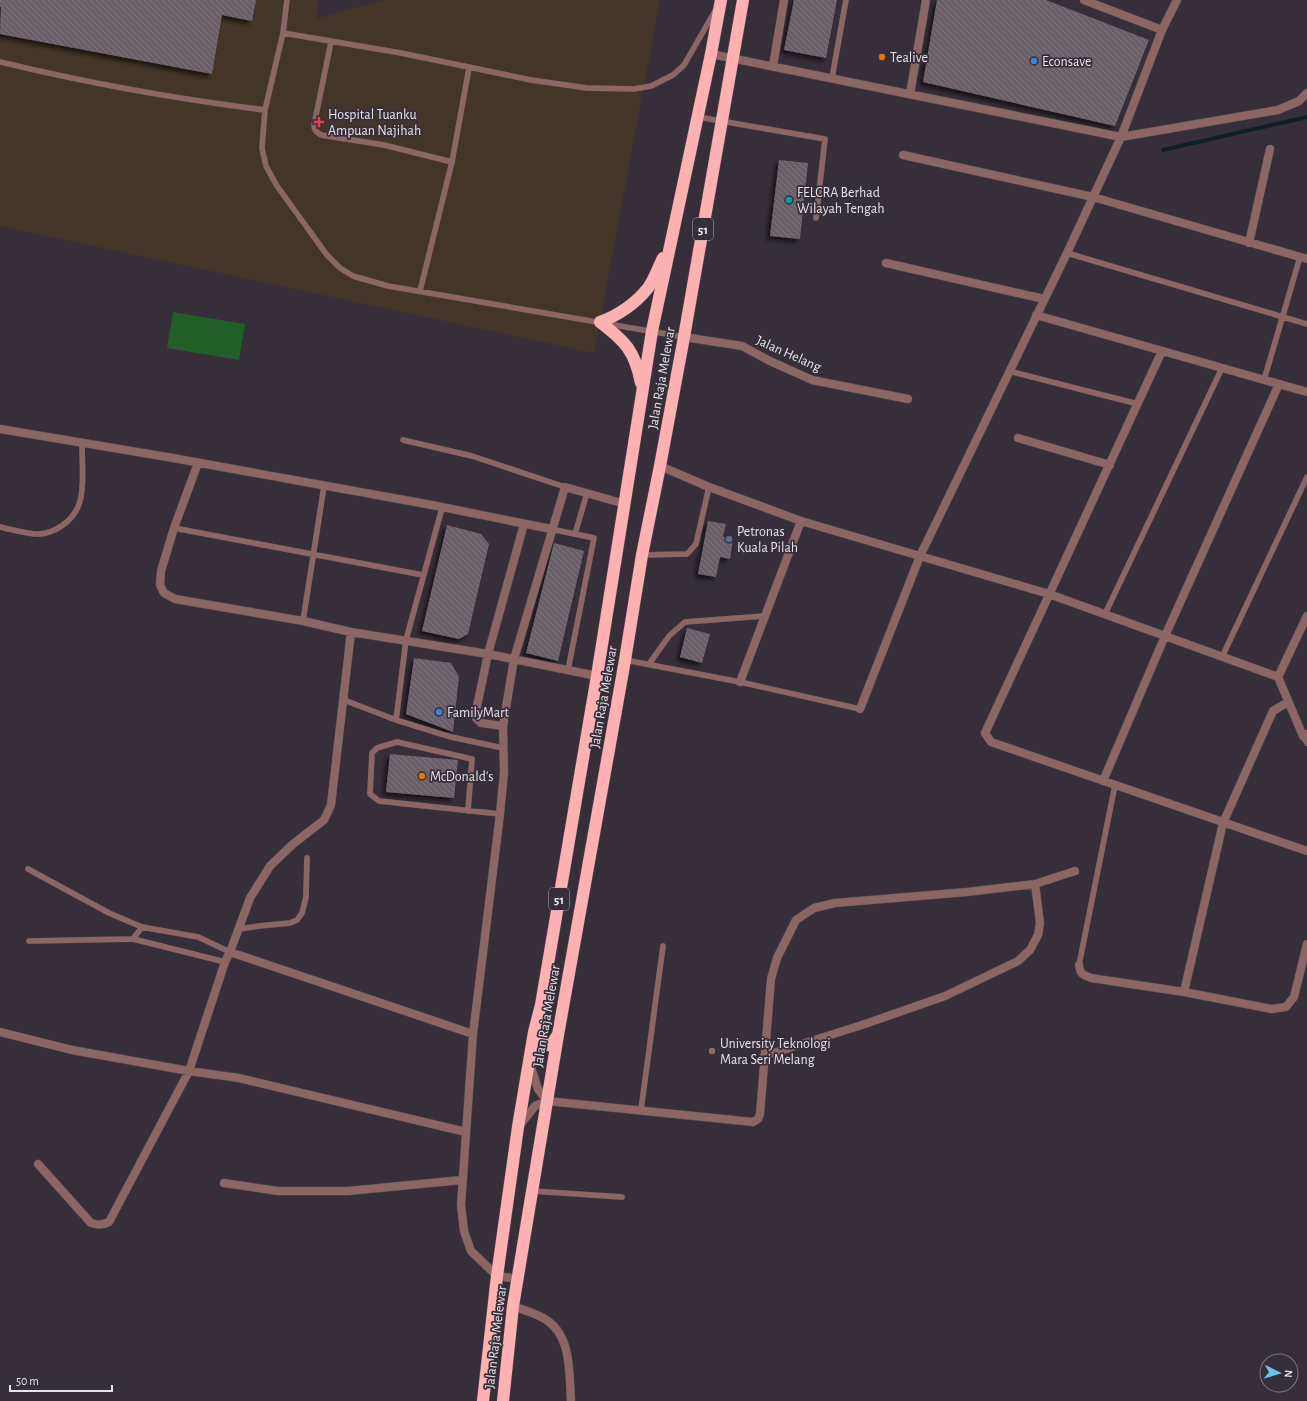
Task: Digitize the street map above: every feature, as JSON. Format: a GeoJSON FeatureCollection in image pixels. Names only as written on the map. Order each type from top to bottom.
{"type":"FeatureCollection","features":[{"type":"Feature","properties":{"kind":"highway","name":"Jalan Raja Melewar"},"geometry":{"type":"LineString","coordinates":[[503,1401],[513,1306],[558,1035],[625,660],[642,555],[684,337],[743,0]]}},
{"type":"Feature","properties":{"kind":"highway","name":"Jalan Raja Melewar"},"geometry":{"type":"LineString","coordinates":[[483,1401],[497,1276],[518,1127],[530,1063],[534,1032],[541,1005],[597,676],[652,331],[711,54],[720,1]]}},
{"type":"Feature","properties":{"kind":"highway"},"geometry":{"type":"LineString","coordinates":[[600,322],[611,318],[631,306],[648,288],[672,239]]}},
{"type":"Feature","properties":{"kind":"highway"},"geometry":{"type":"LineString","coordinates":[[600,322],[624,342],[633,355],[642,385],[642,398]]}},
{"type":"Feature","properties":{"kind":"highway"},"geometry":{"type":"LineString","coordinates":[[534,1032],[546,1046],[552,1045],[558,1035]]}},
{"type":"Feature","properties":{"kind":"street"},"geometry":{"type":"LineString","coordinates":[[773,66],[784,0]]}},
{"type":"Feature","properties":{"kind":"street"},"geometry":{"type":"LineString","coordinates":[[910,94],[926,0]]}},
{"type":"Feature","properties":{"kind":"street"},"geometry":{"type":"LineString","coordinates":[[1084,0],[1162,30]]}},
{"type":"Feature","properties":{"kind":"street"},"geometry":{"type":"LineString","coordinates":[[860,709],[920,556],[1067,253],[1121,137],[1162,30],[1177,0]]}},
{"type":"Feature","properties":{"kind":"street"},"geometry":{"type":"LineString","coordinates":[[711,54],[1121,137],[1278,110],[1299,101],[1307,93]]}},
{"type":"Feature","properties":{"kind":"street"},"geometry":{"type":"LineString","coordinates":[[1249,243],[1270,149]]}},
{"type":"Feature","properties":{"kind":"street"},"geometry":{"type":"LineString","coordinates":[[902,155],[1093,197],[1304,258]]}},
{"type":"Feature","properties":{"kind":"street"},"geometry":{"type":"LineString","coordinates":[[886,263],[1044,299]]}},
{"type":"Feature","properties":{"kind":"street"},"geometry":{"type":"LineString","coordinates":[[1036,315],[1307,392]]}},
{"type":"Feature","properties":{"kind":"street","name":"Jalan Helang"},"geometry":{"type":"LineString","coordinates":[[684,337],[742,346],[770,361],[812,380],[908,399]]}},
{"type":"Feature","properties":{"kind":"street"},"geometry":{"type":"LineString","coordinates":[[1162,351],[984,733],[990,742],[1307,851]]}},
{"type":"Feature","properties":{"kind":"street"},"geometry":{"type":"LineString","coordinates":[[1103,781],[1165,636],[1279,384]]}},
{"type":"Feature","properties":{"kind":"street"},"geometry":{"type":"LineString","coordinates":[[0,429],[82,444],[173,458],[442,508],[551,530]]}},
{"type":"Feature","properties":{"kind":"street"},"geometry":{"type":"LineString","coordinates":[[1018,438],[1110,465]]}},
{"type":"Feature","properties":{"kind":"street"},"geometry":{"type":"LineString","coordinates":[[198,463],[174,528],[161,571],[160,585],[164,593],[175,599],[303,621],[351,632],[488,654],[597,676]]}},
{"type":"Feature","properties":{"kind":"street"},"geometry":{"type":"LineString","coordinates":[[660,466],[709,487],[801,521],[1049,594],[1278,677]]}},
{"type":"Feature","properties":{"kind":"street"},"geometry":{"type":"LineString","coordinates":[[518,1279],[497,1276],[471,1251],[464,1231],[461,1206],[473,1034],[504,772],[503,726],[514,659],[565,487],[625,504]]}},
{"type":"Feature","properties":{"kind":"street"},"geometry":{"type":"LineString","coordinates":[[740,682],[801,521]]}},
{"type":"Feature","properties":{"kind":"street"},"geometry":{"type":"LineString","coordinates":[[503,726],[481,723],[476,718],[476,711],[488,654],[524,524]]}},
{"type":"Feature","properties":{"kind":"street"},"geometry":{"type":"LineString","coordinates":[[1306,738],[1288,702],[1278,677],[1307,616]]}},
{"type":"Feature","properties":{"kind":"street"},"geometry":{"type":"LineString","coordinates":[[38,1164],[91,1223],[103,1225],[109,1222],[189,1071],[225,962],[250,898],[270,866],[293,844],[324,820],[331,805],[351,632]]}},
{"type":"Feature","properties":{"kind":"street"},"geometry":{"type":"LineString","coordinates":[[1184,992],[1223,823],[1273,711],[1288,702]]}},
{"type":"Feature","properties":{"kind":"street"},"geometry":{"type":"LineString","coordinates":[[518,1127],[535,1106],[547,1101],[753,1122],[758,1119],[760,1114],[771,979],[777,958],[796,920],[814,908],[835,903],[967,892],[1035,884],[1075,871]]}},
{"type":"Feature","properties":{"kind":"street"},"geometry":{"type":"LineString","coordinates":[[764,1056],[865,1024],[945,996],[1018,961],[1030,950],[1038,935],[1040,923],[1035,884]]}},
{"type":"Feature","properties":{"kind":"street"},"geometry":{"type":"LineString","coordinates":[[1079,965],[1080,972],[1091,978],[1184,992],[1272,1010],[1286,1006],[1294,997],[1307,944]]}},
{"type":"Feature","properties":{"kind":"street"},"geometry":{"type":"LineString","coordinates":[[230,952],[473,1034]]}},
{"type":"Feature","properties":{"kind":"street"},"geometry":{"type":"LineString","coordinates":[[0,1032],[72,1050],[189,1071],[239,1078],[466,1132]]}},
{"type":"Feature","properties":{"kind":"street"},"geometry":{"type":"LineString","coordinates":[[530,1063],[538,1089],[547,1101]]}},
{"type":"Feature","properties":{"kind":"street"},"geometry":{"type":"LineString","coordinates":[[224,1183],[278,1191],[348,1191],[462,1180]]}},
{"type":"Feature","properties":{"kind":"street"},"geometry":{"type":"LineString","coordinates":[[513,1306],[544,1318],[556,1327],[565,1344],[571,1401]]}},
{"type":"Feature","properties":{"kind":"lane"},"geometry":{"type":"LineString","coordinates":[[287,0],[283,33],[265,110],[262,148],[266,166],[277,186],[328,255],[340,268],[353,276],[388,286],[684,337]]}},
{"type":"Feature","properties":{"kind":"lane"},"geometry":{"type":"LineString","coordinates":[[832,78],[846,0]]}},
{"type":"Feature","properties":{"kind":"lane"},"geometry":{"type":"LineString","coordinates":[[283,33],[380,49],[531,80],[587,88],[634,89],[651,86],[673,75],[684,65],[720,1]]}},
{"type":"Feature","properties":{"kind":"lane"},"geometry":{"type":"LineString","coordinates":[[331,42],[314,125],[314,129],[317,132],[321,135],[384,145],[452,162]]}},
{"type":"Feature","properties":{"kind":"lane"},"geometry":{"type":"LineString","coordinates":[[0,62],[32,70],[161,95],[201,102],[265,110]]}},
{"type":"Feature","properties":{"kind":"lane"},"geometry":{"type":"LineString","coordinates":[[420,291],[452,162],[469,68]]}},
{"type":"Feature","properties":{"kind":"lane"},"geometry":{"type":"LineString","coordinates":[[697,117],[825,139],[816,218]]}},
{"type":"Feature","properties":{"kind":"lane"},"geometry":{"type":"LineString","coordinates":[[1067,253],[1307,324]]}},
{"type":"Feature","properties":{"kind":"lane"},"geometry":{"type":"LineString","coordinates":[[1264,380],[1283,317],[1304,258]]}},
{"type":"Feature","properties":{"kind":"lane"},"geometry":{"type":"LineString","coordinates":[[1104,614],[1222,368]]}},
{"type":"Feature","properties":{"kind":"lane"},"geometry":{"type":"LineString","coordinates":[[1009,371],[1138,404]]}},
{"type":"Feature","properties":{"kind":"lane"},"geometry":{"type":"LineString","coordinates":[[403,440],[472,456],[565,487]]}},
{"type":"Feature","properties":{"kind":"lane"},"geometry":{"type":"LineString","coordinates":[[0,527],[38,534],[60,528],[68,521],[78,506],[81,493],[82,444]]}},
{"type":"Feature","properties":{"kind":"lane"},"geometry":{"type":"LineString","coordinates":[[1222,657],[1307,477]]}},
{"type":"Feature","properties":{"kind":"lane"},"geometry":{"type":"LineString","coordinates":[[303,621],[324,486]]}},
{"type":"Feature","properties":{"kind":"lane"},"geometry":{"type":"LineString","coordinates":[[642,555],[688,554],[696,544],[709,487]]}},
{"type":"Feature","properties":{"kind":"lane"},"geometry":{"type":"LineString","coordinates":[[575,534],[587,493]]}},
{"type":"Feature","properties":{"kind":"lane"},"geometry":{"type":"LineString","coordinates":[[396,720],[406,640],[442,508]]}},
{"type":"Feature","properties":{"kind":"lane"},"geometry":{"type":"LineString","coordinates":[[174,528],[423,575]]}},
{"type":"Feature","properties":{"kind":"lane"},"geometry":{"type":"LineString","coordinates":[[551,530],[594,538],[568,670]]}},
{"type":"Feature","properties":{"kind":"lane"},"geometry":{"type":"LineString","coordinates":[[648,664],[669,636],[685,622],[765,616]]}},
{"type":"Feature","properties":{"kind":"lane"},"geometry":{"type":"LineString","coordinates":[[625,660],[740,682],[860,709]]}},
{"type":"Feature","properties":{"kind":"lane"},"geometry":{"type":"LineString","coordinates":[[344,700],[396,720],[451,737],[503,748]]}},
{"type":"Feature","properties":{"kind":"lane"},"geometry":{"type":"LineString","coordinates":[[468,810],[472,759],[397,742],[377,748],[372,753],[370,794],[379,801],[500,814]]}},
{"type":"Feature","properties":{"kind":"lane"},"geometry":{"type":"LineString","coordinates":[[1079,965],[1115,785]]}},
{"type":"Feature","properties":{"kind":"lane"},"geometry":{"type":"LineString","coordinates":[[239,929],[290,923],[297,920],[302,913],[306,897],[307,858]]}},
{"type":"Feature","properties":{"kind":"lane"},"geometry":{"type":"LineString","coordinates":[[28,869],[109,913],[142,927],[198,937],[230,952]]}},
{"type":"Feature","properties":{"kind":"lane"},"geometry":{"type":"LineString","coordinates":[[133,939],[142,927]]}},
{"type":"Feature","properties":{"kind":"lane"},"geometry":{"type":"LineString","coordinates":[[29,941],[133,939],[225,962]]}},
{"type":"Feature","properties":{"kind":"lane"},"geometry":{"type":"LineString","coordinates":[[641,1110],[663,946]]}},
{"type":"Feature","properties":{"kind":"lane"},"geometry":{"type":"LineString","coordinates":[[532,1191],[622,1197]]}},
{"type":"Feature","properties":{"kind":"shaded area","name":"Hospital Tuanku Ampuan Najihah"},"geometry":{"type":"Polygon","coordinates":[[[0,0],[318,0],[316,19],[383,0],[660,0],[594,353],[0,226],[0,0]]]}},
{"type":"Feature","properties":{"kind":"green space"},"geometry":{"type":"Polygon","coordinates":[[[173,312],[245,324],[239,360],[167,348],[173,312]]]}},
{"type":"Feature","properties":{"kind":"building"},"geometry":{"type":"Polygon","coordinates":[[[0,0],[256,0],[252,21],[222,15],[212,74],[0,34],[0,0]]]}},
{"type":"Feature","properties":{"kind":"building"},"geometry":{"type":"Polygon","coordinates":[[[794,0],[837,0],[826,58],[784,50],[794,0]]]}},
{"type":"Feature","properties":{"kind":"building","name":"Econsave"},"geometry":{"type":"Polygon","coordinates":[[[937,0],[1046,0],[1149,40],[1115,126],[923,82],[937,0]]]}},
{"type":"Feature","properties":{"kind":"building","name":"FELCRA Berhad Wilayah Tengah"},"geometry":{"type":"Polygon","coordinates":[[[779,160],[808,163],[800,239],[770,236],[779,160]]]}},
{"type":"Feature","properties":{"kind":"building"},"geometry":{"type":"Polygon","coordinates":[[[708,521],[726,524],[723,537],[733,539],[730,559],[720,557],[716,577],[698,574],[708,521]]]}},
{"type":"Feature","properties":{"kind":"building"},"geometry":{"type":"Polygon","coordinates":[[[447,525],[481,534],[489,544],[468,634],[459,639],[422,631],[447,525]]]}},
{"type":"Feature","properties":{"kind":"building"},"geometry":{"type":"Polygon","coordinates":[[[554,543],[584,551],[558,661],[526,653],[554,543]]]}},
{"type":"Feature","properties":{"kind":"building"},"geometry":{"type":"Polygon","coordinates":[[[687,628],[710,634],[702,663],[680,657],[687,628]]]}},
{"type":"Feature","properties":{"kind":"building"},"geometry":{"type":"Polygon","coordinates":[[[414,658],[451,663],[459,677],[453,732],[406,714],[414,658]]]}},
{"type":"Feature","properties":{"kind":"building","name":"McDonald's"},"geometry":{"type":"Polygon","coordinates":[[[390,754],[458,760],[454,798],[386,792],[390,754]]]}},
{"type":"Feature","properties":{"kind":"waterway"},"geometry":{"type":"LineString","coordinates":[[1163,150],[1307,117]]}},
{"type":"Feature","properties":{"kind":"place","name":"Tealive"},"geometry":{"type":"Point","coordinates":[882,57]}},
{"type":"Feature","properties":{"kind":"place","name":"Econsave"},"geometry":{"type":"Point","coordinates":[1034,61]}},
{"type":"Feature","properties":{"kind":"place","name":"Hospital Tuanku Ampuan Najihah"},"geometry":{"type":"Point","coordinates":[319,122]}},
{"type":"Feature","properties":{"kind":"place","name":"FELCRA Berhad Wilayah Tengah"},"geometry":{"type":"Point","coordinates":[789,200]}},
{"type":"Feature","properties":{"kind":"place","name":"Petronas Kuala Pilah"},"geometry":{"type":"Point","coordinates":[729,539]}},
{"type":"Feature","properties":{"kind":"place","name":"FamilyMart"},"geometry":{"type":"Point","coordinates":[439,712]}},
{"type":"Feature","properties":{"kind":"place","name":"McDonald's"},"geometry":{"type":"Point","coordinates":[422,776]}},
{"type":"Feature","properties":{"kind":"place","name":"University Teknologi Mara Seri Melang"},"geometry":{"type":"Point","coordinates":[712,1051]}}]}
